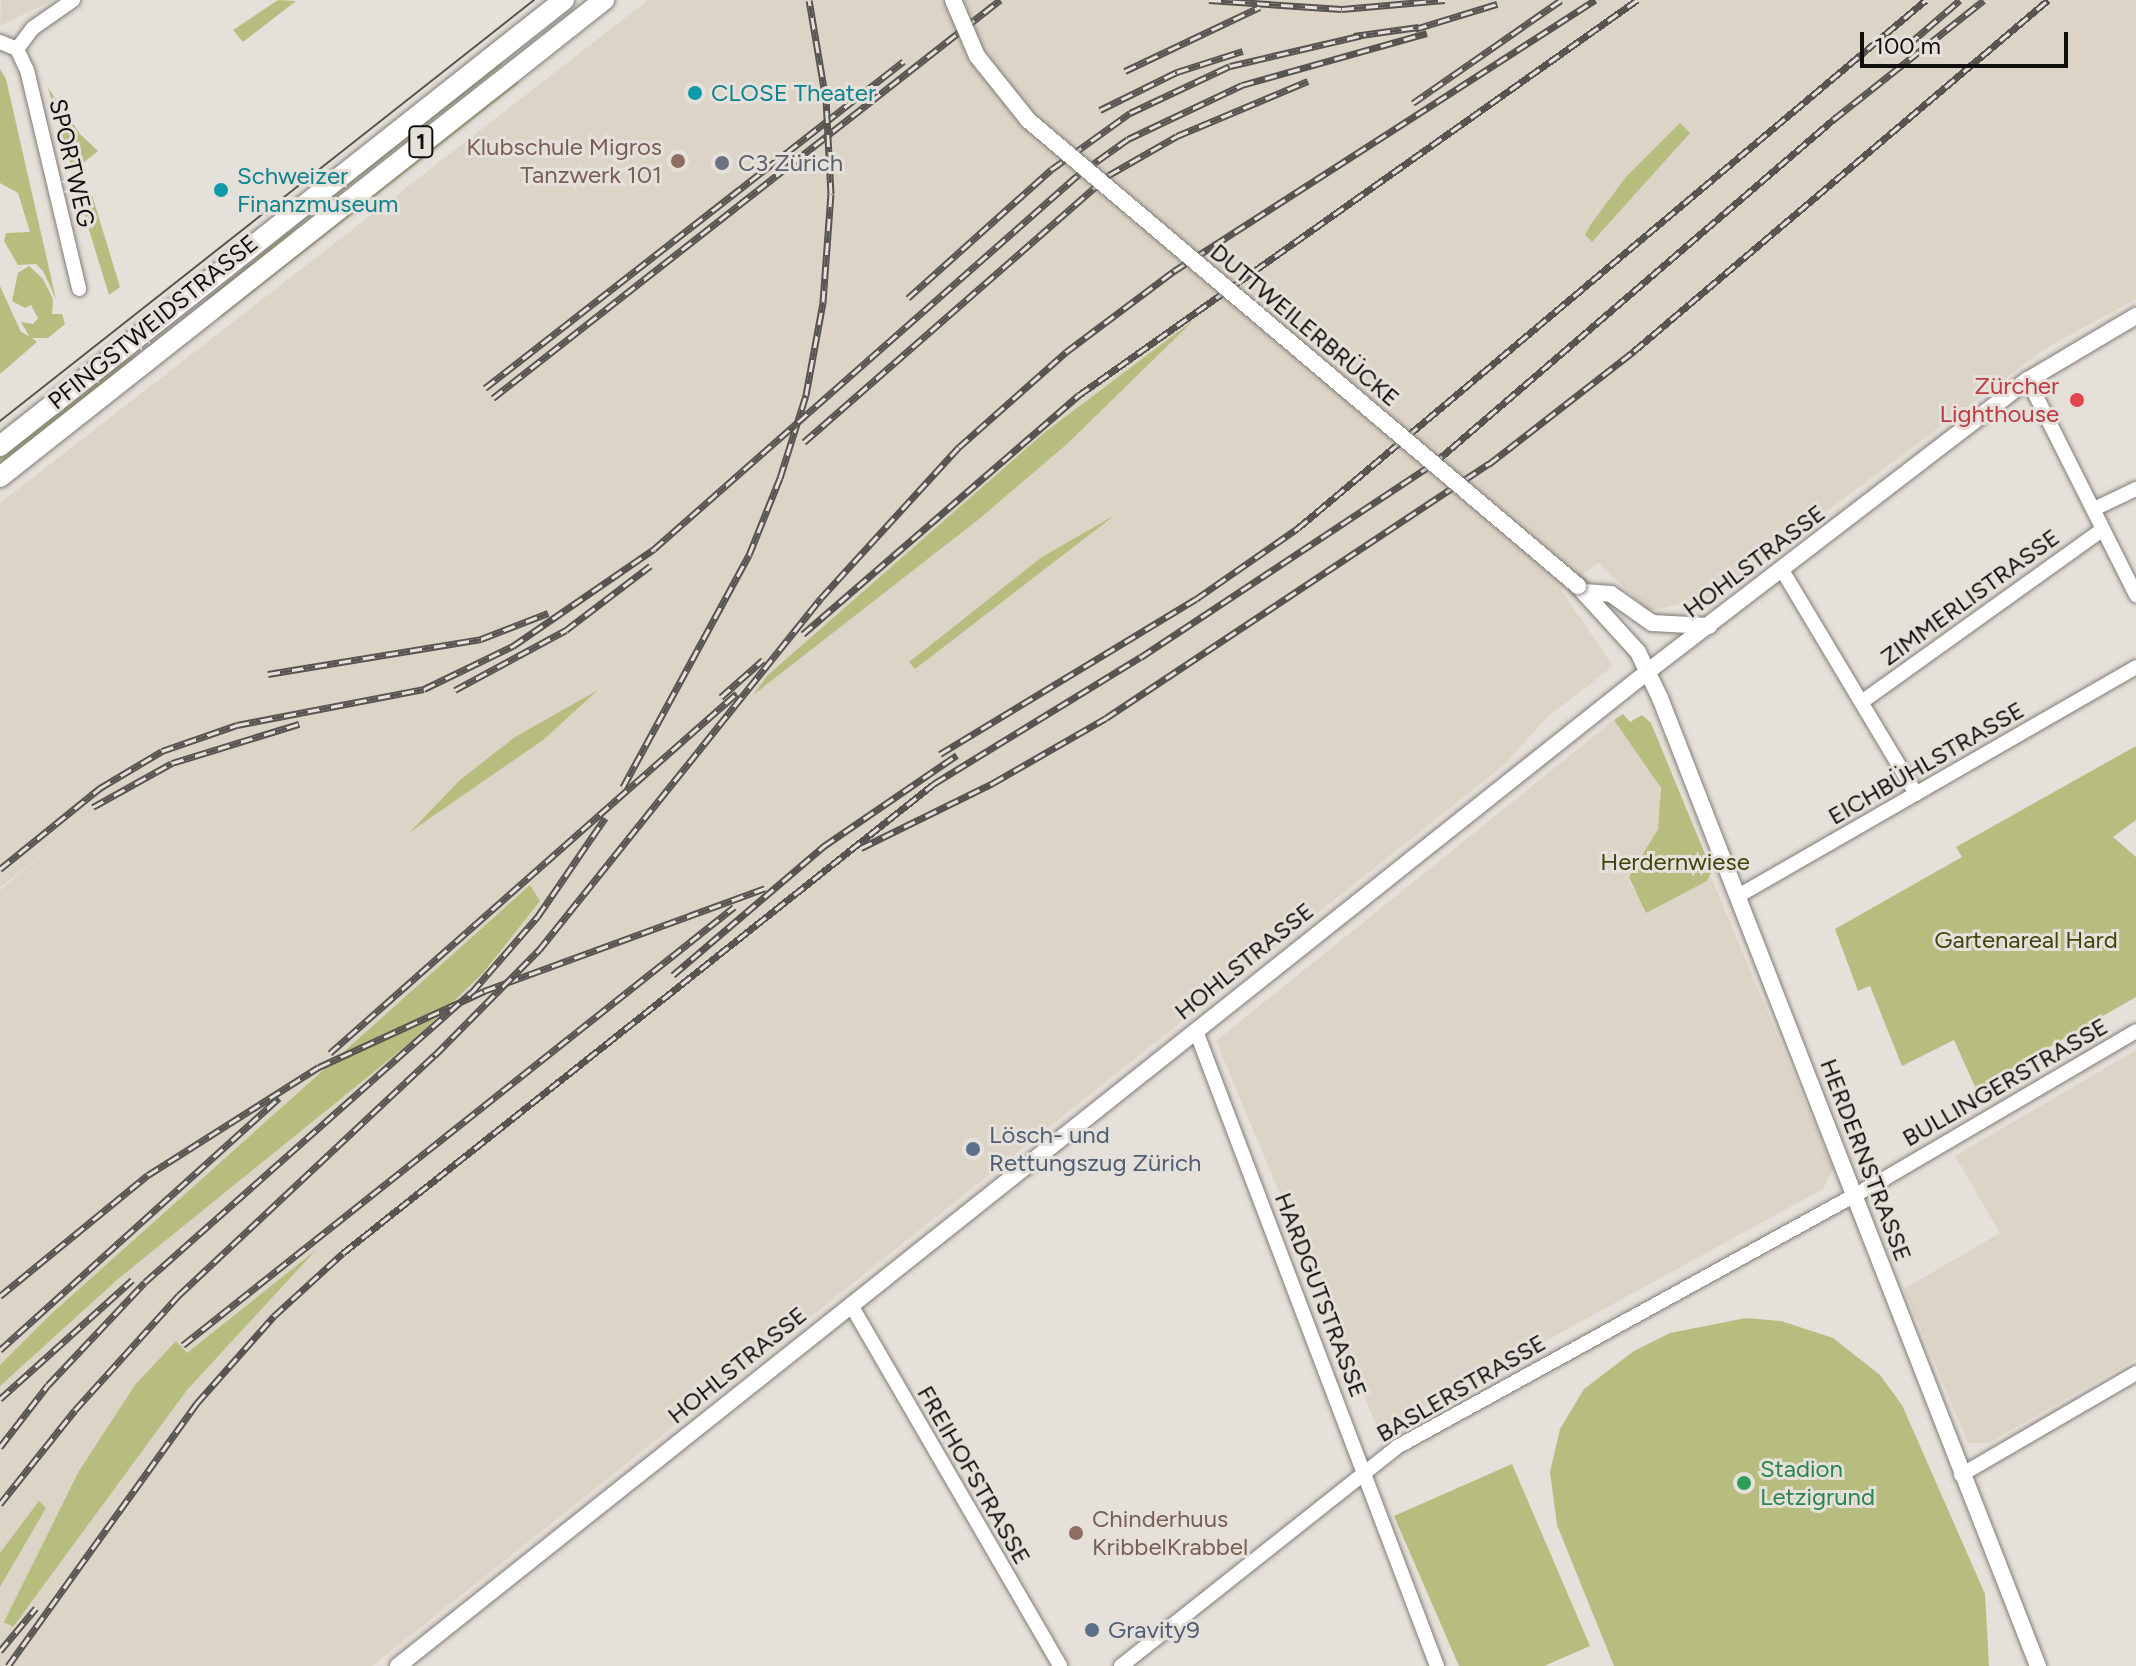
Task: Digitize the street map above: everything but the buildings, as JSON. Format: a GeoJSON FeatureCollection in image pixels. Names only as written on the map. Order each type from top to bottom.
{"type":"FeatureCollection","features":[{"type":"Feature","properties":{"kind":"main road","name":"PFINGSTWEIDSTRASSE"},"geometry":{"type":"LineString","coordinates":[[0,446],[564,0]]}},
{"type":"Feature","properties":{"kind":"main road","name":"PFINGSTWEIDSTRASSE"},"geometry":{"type":"LineString","coordinates":[[0,477],[604,0]]}},
{"type":"Feature","properties":{"kind":"street"},"geometry":{"type":"LineString","coordinates":[[0,42],[17,49],[39,23],[73,0]]}},
{"type":"Feature","properties":{"kind":"street","name":"DUTTWEILERBRÜCKE"},"geometry":{"type":"LineString","coordinates":[[953,0],[977,56],[1028,120],[1581,589],[1638,652],[1647,672]]}},
{"type":"Feature","properties":{"kind":"street","name":"SPORTWEG"},"geometry":{"type":"LineString","coordinates":[[17,49],[27,70],[79,289]]}},
{"type":"Feature","properties":{"kind":"street","name":"HOHLSTRASSE"},"geometry":{"type":"LineString","coordinates":[[398,1666],[1647,672],[2028,380],[2136,316]]}},
{"type":"Feature","properties":{"kind":"street"},"geometry":{"type":"LineString","coordinates":[[2028,380],[2136,595]]}},
{"type":"Feature","properties":{"kind":"street"},"geometry":{"type":"LineString","coordinates":[[2094,509],[2136,489]]}},
{"type":"Feature","properties":{"kind":"street","name":"ZIMMERLISTRASSE"},"geometry":{"type":"LineString","coordinates":[[1863,701],[2103,529]]}},
{"type":"Feature","properties":{"kind":"street"},"geometry":{"type":"LineString","coordinates":[[1782,570],[1916,794]]}},
{"type":"Feature","properties":{"kind":"street"},"geometry":{"type":"LineString","coordinates":[[1581,589],[1611,594],[1652,623],[1709,626]]}},
{"type":"Feature","properties":{"kind":"street","name":"EICHBÜHLSTRASSE"},"geometry":{"type":"LineString","coordinates":[[1738,896],[2136,667]]}},
{"type":"Feature","properties":{"kind":"street","name":"HERDERNSTRASSE"},"geometry":{"type":"LineString","coordinates":[[1647,672],[1738,896],[1961,1475],[2038,1666]]}},
{"type":"Feature","properties":{"kind":"street","name":"HARDGUTSTRASSE"},"geometry":{"type":"LineString","coordinates":[[1196,1031],[1437,1666]]}},
{"type":"Feature","properties":{"kind":"street","name":"BULLINGERSTRASSE"},"geometry":{"type":"LineString","coordinates":[[1855,1194],[2136,1031]]}},
{"type":"Feature","properties":{"kind":"street","name":"BASLERSTRASSE"},"geometry":{"type":"LineString","coordinates":[[1121,1666],[1397,1447],[1855,1194]]}},
{"type":"Feature","properties":{"kind":"street","name":"FREIHOFSTRASSE"},"geometry":{"type":"LineString","coordinates":[[851,1305],[1060,1666]]}},
{"type":"Feature","properties":{"kind":"street"},"geometry":{"type":"LineString","coordinates":[[1961,1475],[2136,1373]]}},
{"type":"Feature","properties":{"kind":"shaded area"},"geometry":{"type":"Polygon","coordinates":[[[1,0],[53,0],[0,26],[1,0]]]}},
{"type":"Feature","properties":{"kind":"shaded area"},"geometry":{"type":"Polygon","coordinates":[[[648,0],[2136,0],[2136,299],[2043,350],[1712,597],[1649,611],[1598,563],[1561,590],[1613,666],[1545,719],[1505,764],[372,1666],[0,1666],[0,890],[57,842],[0,888],[0,503],[648,0]]]}},
{"type":"Feature","properties":{"kind":"shaded area"},"geometry":{"type":"Polygon","coordinates":[[[1614,720],[1657,777],[1662,797],[1658,829],[1629,880],[1647,912],[1711,877],[1833,1169],[1823,1189],[1379,1432],[1216,1041],[1614,720]]]}},
{"type":"Feature","properties":{"kind":"shaded area"},"geometry":{"type":"Polygon","coordinates":[[[2136,1050],[2136,1359],[1988,1443],[1968,1443],[1904,1289],[2000,1233],[1955,1156],[2136,1050]]]}},
{"type":"Feature","properties":{"kind":"green space"},"geometry":{"type":"Polygon","coordinates":[[[278,0],[296,1],[243,42],[233,30],[278,0]]]}},
{"type":"Feature","properties":{"kind":"green space"},"geometry":{"type":"Polygon","coordinates":[[[500,60],[503,64],[303,221],[274,251],[209,304],[205,300],[500,60]]]}},
{"type":"Feature","properties":{"kind":"green space"},"geometry":{"type":"Polygon","coordinates":[[[0,69],[6,79],[56,299],[43,271],[36,264],[18,265],[4,241],[6,233],[30,232],[18,193],[0,183],[0,69]]]}},
{"type":"Feature","properties":{"kind":"green space"},"geometry":{"type":"Polygon","coordinates":[[[515,79],[519,83],[220,318],[217,314],[515,79]]]}},
{"type":"Feature","properties":{"kind":"green space"},"geometry":{"type":"Polygon","coordinates":[[[48,88],[80,134],[98,151],[73,171],[48,88]]]}},
{"type":"Feature","properties":{"kind":"green space"},"geometry":{"type":"Polygon","coordinates":[[[1680,123],[1690,133],[1592,242],[1585,235],[1591,224],[1626,177],[1680,123]]]}},
{"type":"Feature","properties":{"kind":"green space"},"geometry":{"type":"Polygon","coordinates":[[[92,195],[120,287],[109,295],[81,204],[92,195]]]}},
{"type":"Feature","properties":{"kind":"green space"},"geometry":{"type":"Polygon","coordinates":[[[29,266],[43,279],[53,299],[52,314],[62,314],[65,324],[48,338],[32,338],[37,342],[0,374],[0,286],[21,332],[29,336],[21,322],[33,324],[38,318],[31,305],[25,308],[12,301],[18,273],[29,266]]]}},
{"type":"Feature","properties":{"kind":"green space"},"geometry":{"type":"Polygon","coordinates":[[[1195,319],[1067,444],[979,519],[753,695],[768,675],[1044,433],[1195,319]]]}},
{"type":"Feature","properties":{"kind":"green space"},"geometry":{"type":"Polygon","coordinates":[[[143,353],[0,468],[0,454],[122,361],[143,353]]]}},
{"type":"Feature","properties":{"kind":"green space"},"geometry":{"type":"Polygon","coordinates":[[[1115,515],[915,669],[909,662],[1042,557],[1115,515]]]}},
{"type":"Feature","properties":{"kind":"green space"},"geometry":{"type":"Polygon","coordinates":[[[598,690],[543,740],[410,832],[460,780],[515,737],[598,690]]]}},
{"type":"Feature","properties":{"kind":"green space","name":"Herdernwiese"},"geometry":{"type":"Polygon","coordinates":[[[1623,714],[1630,722],[1642,715],[1651,723],[1712,871],[1707,881],[1646,913],[1629,877],[1658,829],[1661,788],[1614,720],[1623,714]]]}},
{"type":"Feature","properties":{"kind":"green space","name":"Gartenareal Hard"},"geometry":{"type":"Polygon","coordinates":[[[2136,746],[2136,820],[2113,837],[2136,857],[2136,997],[1976,1089],[1954,1040],[1902,1066],[1870,986],[1858,991],[1835,929],[1962,857],[1956,847],[2136,746]]]}},
{"type":"Feature","properties":{"kind":"green space"},"geometry":{"type":"Polygon","coordinates":[[[530,885],[540,901],[483,973],[417,1037],[118,1279],[0,1386],[0,1365],[49,1316],[530,885]]]}},
{"type":"Feature","properties":{"kind":"green space"},"geometry":{"type":"Polygon","coordinates":[[[316,1250],[187,1390],[13,1627],[4,1622],[79,1471],[135,1385],[176,1341],[187,1353],[316,1250]]]}},
{"type":"Feature","properties":{"kind":"green space","name":"Stadion Letzigrund"},"geometry":{"type":"Polygon","coordinates":[[[1746,1318],[1781,1321],[1833,1338],[1880,1375],[1902,1405],[1985,1594],[1989,1666],[1614,1666],[1557,1525],[1550,1472],[1560,1429],[1584,1389],[1634,1351],[1670,1333],[1746,1318]]]}},
{"type":"Feature","properties":{"kind":"green space"},"geometry":{"type":"Polygon","coordinates":[[[1512,1464],[1590,1646],[1544,1666],[1459,1666],[1394,1516],[1512,1464]]]}},
{"type":"Feature","properties":{"kind":"green space"},"geometry":{"type":"Polygon","coordinates":[[[39,1501],[46,1508],[0,1587],[0,1553],[39,1501]]]}},
{"type":"Feature","properties":{"kind":"tram line"},"geometry":{"type":"LineString","coordinates":[[0,421],[534,0]]}},
{"type":"Feature","properties":{"kind":"railway"},"geometry":{"type":"LineString","coordinates":[[623,787],[749,555],[780,478],[806,395],[823,302],[831,194],[826,100],[809,0]]}},
{"type":"Feature","properties":{"kind":"railway"},"geometry":{"type":"LineString","coordinates":[[493,398],[1000,0]]}},
{"type":"Feature","properties":{"kind":"railway"},"geometry":{"type":"LineString","coordinates":[[1209,0],[1342,9],[1445,0]]}},
{"type":"Feature","properties":{"kind":"railway"},"geometry":{"type":"LineString","coordinates":[[1413,103],[1561,0]]}},
{"type":"Feature","properties":{"kind":"railway"},"geometry":{"type":"LineString","coordinates":[[0,1504],[75,1410],[179,1295],[435,1055],[539,950],[821,598],[959,447],[1066,352],[1174,271],[1595,0]]}},
{"type":"Feature","properties":{"kind":"railway"},"geometry":{"type":"LineString","coordinates":[[803,634],[1079,395],[1637,0]]}},
{"type":"Feature","properties":{"kind":"railway"},"geometry":{"type":"LineString","coordinates":[[940,754],[1196,599],[1298,528],[1926,0]]}},
{"type":"Feature","properties":{"kind":"railway"},"geometry":{"type":"LineString","coordinates":[[1909,44],[1960,0]]}},
{"type":"Feature","properties":{"kind":"railway"},"geometry":{"type":"LineString","coordinates":[[8,1666],[197,1403],[274,1316],[343,1253],[935,783],[1141,657],[1433,464],[1834,119],[1984,0]]}},
{"type":"Feature","properties":{"kind":"railway"},"geometry":{"type":"LineString","coordinates":[[861,848],[993,783],[1106,718],[1489,464],[1634,351],[2048,0]]}},
{"type":"Feature","properties":{"kind":"railway"},"geometry":{"type":"LineString","coordinates":[[1415,29],[1497,4]]}},
{"type":"Feature","properties":{"kind":"railway"},"geometry":{"type":"LineString","coordinates":[[1125,71],[1260,7]]}},
{"type":"Feature","properties":{"kind":"railway"},"geometry":{"type":"LineString","coordinates":[[1354,36],[1418,27]]}},
{"type":"Feature","properties":{"kind":"railway"},"geometry":{"type":"LineString","coordinates":[[0,869],[100,788],[162,751],[237,725],[424,689],[513,646],[654,549],[1079,174],[1128,139],[1242,85],[1427,33]]}},
{"type":"Feature","properties":{"kind":"railway"},"geometry":{"type":"LineString","coordinates":[[908,298],[1052,169],[1130,113],[1230,66],[1363,35]]}},
{"type":"Feature","properties":{"kind":"railway"},"geometry":{"type":"LineString","coordinates":[[1100,110],[1177,72],[1243,51]]}},
{"type":"Feature","properties":{"kind":"railway"},"geometry":{"type":"LineString","coordinates":[[485,388],[904,61]]}},
{"type":"Feature","properties":{"kind":"railway"},"geometry":{"type":"LineString","coordinates":[[804,442],[1109,175],[1177,136],[1308,81]]}},
{"type":"Feature","properties":{"kind":"railway"},"geometry":{"type":"LineString","coordinates":[[455,690],[566,630],[650,566]]}},
{"type":"Feature","properties":{"kind":"railway"},"geometry":{"type":"LineString","coordinates":[[268,674],[481,639],[548,613]]}},
{"type":"Feature","properties":{"kind":"railway"},"geometry":{"type":"LineString","coordinates":[[721,697],[763,660]]}},
{"type":"Feature","properties":{"kind":"railway"},"geometry":{"type":"LineString","coordinates":[[330,1053],[737,693]]}},
{"type":"Feature","properties":{"kind":"railway"},"geometry":{"type":"LineString","coordinates":[[93,807],[172,763],[299,724]]}},
{"type":"Feature","properties":{"kind":"railway"},"geometry":{"type":"LineString","coordinates":[[673,975],[824,846],[957,755]]}},
{"type":"Feature","properties":{"kind":"railway"},"geometry":{"type":"LineString","coordinates":[[0,1447],[48,1385],[145,1282],[472,992],[538,916],[605,818]]}},
{"type":"Feature","properties":{"kind":"railway"},"geometry":{"type":"LineString","coordinates":[[0,1296],[148,1175],[319,1067],[484,991],[765,888]]}},
{"type":"Feature","properties":{"kind":"railway"},"geometry":{"type":"LineString","coordinates":[[183,1345],[734,907]]}},
{"type":"Feature","properties":{"kind":"railway"},"geometry":{"type":"LineString","coordinates":[[0,1350],[279,1098]]}},
{"type":"Feature","properties":{"kind":"railway"},"geometry":{"type":"LineString","coordinates":[[0,1399],[132,1280]]}},
{"type":"Feature","properties":{"kind":"railway"},"geometry":{"type":"LineString","coordinates":[[0,1651],[36,1608]]}},
{"type":"Feature","properties":{"kind":"place","name":"CLOSE Theater"},"geometry":{"type":"Point","coordinates":[695,93]}},
{"type":"Feature","properties":{"kind":"place","name":"Klubschule Migros Tanzwerk 101"},"geometry":{"type":"Point","coordinates":[678,161]}},
{"type":"Feature","properties":{"kind":"place","name":"C3 Zürich"},"geometry":{"type":"Point","coordinates":[722,163]}},
{"type":"Feature","properties":{"kind":"place","name":"Schweizer Finanzmuseum"},"geometry":{"type":"Point","coordinates":[221,190]}},
{"type":"Feature","properties":{"kind":"place","name":"Zürcher Lighthouse"},"geometry":{"type":"Point","coordinates":[2077,400]}},
{"type":"Feature","properties":{"kind":"place","name":"Lösch- und Rettungszug Zürich"},"geometry":{"type":"Point","coordinates":[973,1149]}},
{"type":"Feature","properties":{"kind":"place","name":"Stadion Letzigrund"},"geometry":{"type":"Point","coordinates":[1744,1483]}},
{"type":"Feature","properties":{"kind":"place","name":"Chinderhuus KribbelKrabbel"},"geometry":{"type":"Point","coordinates":[1076,1533]}},
{"type":"Feature","properties":{"kind":"place","name":"Gravity9"},"geometry":{"type":"Point","coordinates":[1092,1630]}}]}
